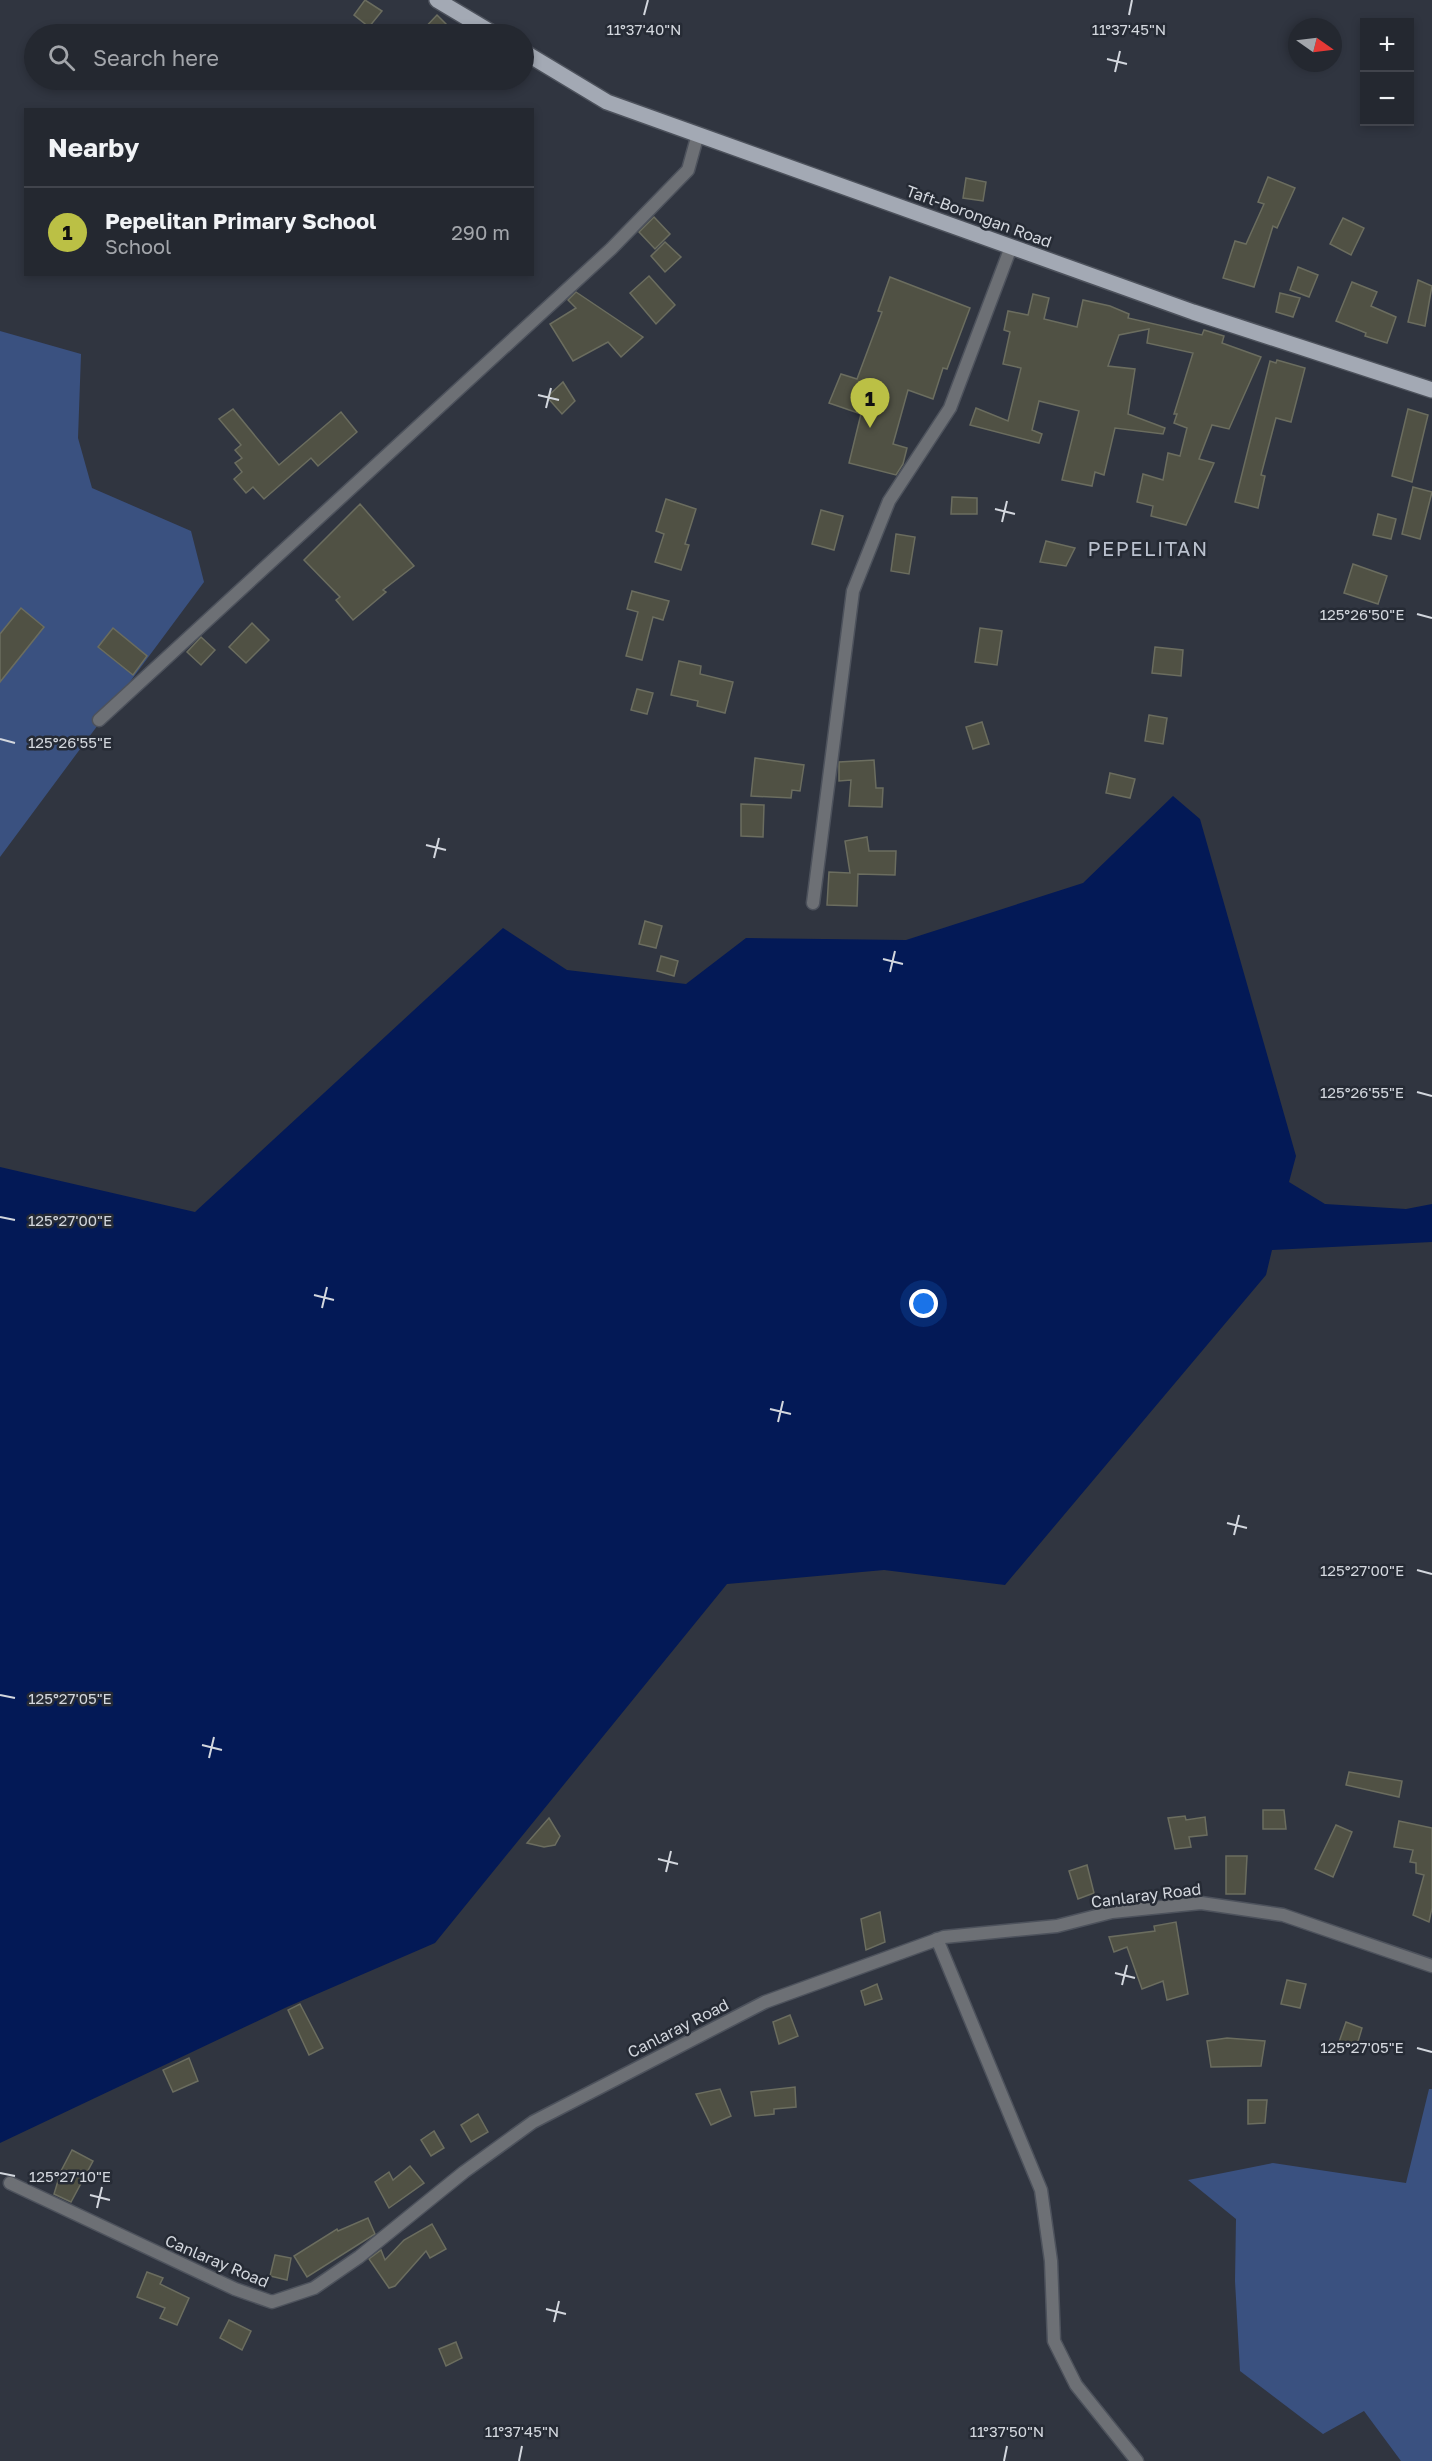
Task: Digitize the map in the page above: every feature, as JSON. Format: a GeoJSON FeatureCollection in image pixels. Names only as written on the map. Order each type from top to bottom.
{"type":"FeatureCollection","features":[{"type":"Feature","properties":{"kind":"main road"},"geometry":{"type":"LineString","coordinates":[[437,0],[477,24]]}},
{"type":"Feature","properties":{"kind":"main road","name":"Taft-Borongan Road"},"geometry":{"type":"LineString","coordinates":[[534,58],[607,102],[1193,312],[1432,390]]}},
{"type":"Feature","properties":{"kind":"street"},"geometry":{"type":"LineString","coordinates":[[99,720],[611,249],[688,170],[698,134]]}},
{"type":"Feature","properties":{"kind":"street"},"geometry":{"type":"LineString","coordinates":[[813,903],[853,591],[889,501],[950,408],[1011,247]]}},
{"type":"Feature","properties":{"kind":"street","name":"Canlaray Road"},"geometry":{"type":"LineString","coordinates":[[10,2183],[235,2289],[272,2302],[314,2288],[359,2257],[464,2172],[533,2122],[765,2002],[937,1939],[1057,1926],[1112,1912],[1201,1903],[1283,1915],[1432,1966]]}},
{"type":"Feature","properties":{"kind":"street"},"geometry":{"type":"LineString","coordinates":[[937,1939],[1041,2190],[1051,2261],[1054,2341],[1076,2385],[1137,2461]]}},
{"type":"Feature","properties":{"kind":"shaded area"},"geometry":{"type":"Polygon","coordinates":[[[0,331],[81,354],[78,438],[92,488],[191,531],[204,582],[0,857],[0,331]]]}},
{"type":"Feature","properties":{"kind":"shaded area"},"geometry":{"type":"Polygon","coordinates":[[[1173,796],[1200,819],[1296,1156],[1289,1182],[1325,1204],[1406,1209],[1432,1204],[1432,1242],[1272,1250],[1266,1275],[1005,1585],[884,1570],[727,1584],[435,1943],[287,2007],[0,2143],[0,1167],[195,1212],[503,928],[567,970],[686,984],[746,938],[906,940],[1083,883],[1173,796]]]}},
{"type":"Feature","properties":{"kind":"shaded area"},"geometry":{"type":"Polygon","coordinates":[[[1429,2089],[1432,2089],[1432,2461],[1401,2461],[1364,2411],[1323,2434],[1240,2371],[1235,2281],[1236,2219],[1188,2180],[1273,2163],[1406,2183],[1429,2089]]]}},
{"type":"Feature","properties":{"kind":"building"},"geometry":{"type":"Polygon","coordinates":[[[365,0],[382,11],[371,24],[365,24],[354,15],[365,0]]]}},
{"type":"Feature","properties":{"kind":"building"},"geometry":{"type":"Polygon","coordinates":[[[437,15],[446,24],[428,24],[437,15]]]}},
{"type":"Feature","properties":{"kind":"building"},"geometry":{"type":"Polygon","coordinates":[[[1268,177],[1295,188],[1277,228],[1273,226],[1254,287],[1223,278],[1235,241],[1246,244],[1264,204],[1258,202],[1268,177]]]}},
{"type":"Feature","properties":{"kind":"building"},"geometry":{"type":"Polygon","coordinates":[[[966,178],[986,182],[983,201],[963,198],[966,178]]]}},
{"type":"Feature","properties":{"kind":"building"},"geometry":{"type":"Polygon","coordinates":[[[654,217],[670,234],[655,249],[639,232],[654,217]]]}},
{"type":"Feature","properties":{"kind":"building"},"geometry":{"type":"Polygon","coordinates":[[[1343,218],[1364,228],[1351,255],[1330,244],[1343,218]]]}},
{"type":"Feature","properties":{"kind":"building"},"geometry":{"type":"Polygon","coordinates":[[[665,242],[681,257],[665,272],[651,256],[665,242]]]}},
{"type":"Feature","properties":{"kind":"building"},"geometry":{"type":"Polygon","coordinates":[[[1298,267],[1318,275],[1309,297],[1290,290],[1298,267]]]}},
{"type":"Feature","properties":{"kind":"building"},"geometry":{"type":"Polygon","coordinates":[[[649,276],[675,305],[656,324],[630,293],[649,276]]]}},
{"type":"Feature","properties":{"kind":"building"},"geometry":{"type":"Polygon","coordinates":[[[890,277],[970,308],[947,369],[943,368],[933,399],[908,390],[893,444],[907,448],[903,464],[896,475],[849,463],[861,414],[829,403],[841,374],[857,379],[882,312],[878,311],[890,277]]]}},
{"type":"Feature","properties":{"kind":"building"},"geometry":{"type":"Polygon","coordinates":[[[1418,280],[1432,286],[1425,326],[1408,322],[1418,280]]]}},
{"type":"Feature","properties":{"kind":"building"},"geometry":{"type":"Polygon","coordinates":[[[1352,282],[1377,292],[1371,306],[1396,317],[1387,343],[1365,336],[1366,333],[1336,321],[1352,282]]]}},
{"type":"Feature","properties":{"kind":"building"},"geometry":{"type":"Polygon","coordinates":[[[576,292],[643,337],[621,357],[608,342],[573,361],[550,324],[576,308],[568,300],[576,292]]]}},
{"type":"Feature","properties":{"kind":"building"},"geometry":{"type":"Polygon","coordinates":[[[1280,293],[1300,298],[1293,317],[1276,312],[1280,293]]]}},
{"type":"Feature","properties":{"kind":"building"},"geometry":{"type":"Polygon","coordinates":[[[1033,294],[1049,298],[1044,319],[1077,327],[1083,300],[1110,306],[1129,314],[1128,318],[1202,335],[1204,330],[1224,336],[1222,343],[1261,357],[1229,429],[1212,425],[1199,459],[1214,463],[1186,525],[1151,516],[1153,506],[1137,502],[1143,474],[1163,480],[1168,453],[1180,456],[1187,428],[1174,423],[1177,414],[1174,414],[1193,353],[1147,343],[1149,329],[1119,335],[1108,366],[1135,369],[1128,414],[1165,428],[1163,434],[1115,428],[1104,475],[1095,472],[1092,486],[1062,480],[1079,411],[1039,401],[1032,430],[1042,434],[1039,443],[970,425],[976,408],[1008,421],[1021,368],[1003,364],[1010,332],[1004,330],[1008,311],[1028,315],[1033,294]]]}},
{"type":"Feature","properties":{"kind":"building"},"geometry":{"type":"Polygon","coordinates":[[[1277,360],[1305,368],[1291,422],[1276,418],[1261,475],[1265,476],[1258,508],[1235,502],[1270,361],[1276,363],[1277,360]]]}},
{"type":"Feature","properties":{"kind":"building"},"geometry":{"type":"Polygon","coordinates":[[[563,382],[575,401],[562,414],[547,397],[563,382]]]}},
{"type":"Feature","properties":{"kind":"building"},"geometry":{"type":"Polygon","coordinates":[[[233,409],[279,465],[341,412],[357,432],[318,466],[311,458],[264,499],[253,487],[246,493],[234,479],[242,472],[235,463],[242,458],[235,450],[241,445],[219,419],[233,409]]]}},
{"type":"Feature","properties":{"kind":"building"},"geometry":{"type":"Polygon","coordinates":[[[1408,409],[1428,415],[1412,482],[1392,476],[1408,409]]]}},
{"type":"Feature","properties":{"kind":"building"},"geometry":{"type":"Polygon","coordinates":[[[1413,487],[1432,492],[1420,539],[1402,534],[1413,487]]]}},
{"type":"Feature","properties":{"kind":"building"},"geometry":{"type":"Polygon","coordinates":[[[952,497],[977,498],[977,514],[951,514],[952,497]]]}},
{"type":"Feature","properties":{"kind":"building"},"geometry":{"type":"Polygon","coordinates":[[[666,499],[696,509],[685,544],[689,545],[681,570],[655,562],[664,534],[656,531],[666,499]]]}},
{"type":"Feature","properties":{"kind":"building"},"geometry":{"type":"Polygon","coordinates":[[[360,504],[414,566],[383,590],[386,592],[353,620],[336,600],[340,597],[304,560],[360,504]]]}},
{"type":"Feature","properties":{"kind":"building"},"geometry":{"type":"Polygon","coordinates":[[[821,510],[843,516],[834,550],[812,544],[821,510]]]}},
{"type":"Feature","properties":{"kind":"building"},"geometry":{"type":"Polygon","coordinates":[[[1378,514],[1396,519],[1391,539],[1373,535],[1378,514]]]}},
{"type":"Feature","properties":{"kind":"building"},"geometry":{"type":"Polygon","coordinates":[[[896,534],[915,537],[909,574],[891,571],[896,534]]]}},
{"type":"Feature","properties":{"kind":"building"},"geometry":{"type":"Polygon","coordinates":[[[1046,541],[1075,548],[1066,566],[1040,562],[1046,541]]]}},
{"type":"Feature","properties":{"kind":"building"},"geometry":{"type":"Polygon","coordinates":[[[1353,564],[1387,576],[1378,604],[1344,593],[1353,564]]]}},
{"type":"Feature","properties":{"kind":"building"},"geometry":{"type":"Polygon","coordinates":[[[632,591],[669,601],[663,620],[653,617],[642,660],[626,656],[638,612],[627,609],[632,591]]]}},
{"type":"Feature","properties":{"kind":"building"},"geometry":{"type":"Polygon","coordinates":[[[21,608],[44,627],[0,682],[0,634],[21,608]]]}},
{"type":"Feature","properties":{"kind":"building"},"geometry":{"type":"Polygon","coordinates":[[[252,623],[269,640],[246,663],[229,647],[252,623]]]}},
{"type":"Feature","properties":{"kind":"building"},"geometry":{"type":"Polygon","coordinates":[[[113,628],[147,656],[133,675],[98,647],[113,628]]]}},
{"type":"Feature","properties":{"kind":"building"},"geometry":{"type":"Polygon","coordinates":[[[980,628],[1002,631],[997,665],[975,662],[980,628]]]}},
{"type":"Feature","properties":{"kind":"building"},"geometry":{"type":"Polygon","coordinates":[[[201,637],[215,650],[201,665],[187,652],[201,637]]]}},
{"type":"Feature","properties":{"kind":"building"},"geometry":{"type":"Polygon","coordinates":[[[1155,647],[1183,650],[1181,676],[1152,673],[1155,647]]]}},
{"type":"Feature","properties":{"kind":"building"},"geometry":{"type":"Polygon","coordinates":[[[679,661],[701,666],[700,674],[733,682],[725,713],[697,706],[698,701],[671,695],[679,661]]]}},
{"type":"Feature","properties":{"kind":"building"},"geometry":{"type":"Polygon","coordinates":[[[637,689],[653,693],[647,714],[631,710],[637,689]]]}},
{"type":"Feature","properties":{"kind":"building"},"geometry":{"type":"Polygon","coordinates":[[[1149,715],[1167,718],[1163,744],[1145,741],[1149,715]]]}},
{"type":"Feature","properties":{"kind":"building"},"geometry":{"type":"Polygon","coordinates":[[[982,722],[989,744],[973,749],[966,727],[982,722]]]}},
{"type":"Feature","properties":{"kind":"building"},"geometry":{"type":"Polygon","coordinates":[[[755,758],[804,765],[800,791],[792,790],[791,798],[751,796],[755,758]]]}},
{"type":"Feature","properties":{"kind":"building"},"geometry":{"type":"Polygon","coordinates":[[[874,760],[876,788],[883,788],[882,807],[849,806],[851,780],[839,781],[839,762],[874,760]]]}},
{"type":"Feature","properties":{"kind":"building"},"geometry":{"type":"Polygon","coordinates":[[[1110,773],[1135,779],[1130,798],[1106,793],[1110,773]]]}},
{"type":"Feature","properties":{"kind":"building"},"geometry":{"type":"Polygon","coordinates":[[[741,804],[764,805],[763,837],[741,836],[741,804]]]}},
{"type":"Feature","properties":{"kind":"building"},"geometry":{"type":"Polygon","coordinates":[[[867,837],[869,851],[896,851],[895,875],[858,874],[857,906],[827,905],[829,872],[850,873],[845,841],[867,837]]]}},
{"type":"Feature","properties":{"kind":"building"},"geometry":{"type":"Polygon","coordinates":[[[645,921],[662,926],[656,948],[639,944],[645,921]]]}},
{"type":"Feature","properties":{"kind":"building"},"geometry":{"type":"Polygon","coordinates":[[[661,956],[678,961],[674,976],[657,971],[661,956]]]}},
{"type":"Feature","properties":{"kind":"building"},"geometry":{"type":"Polygon","coordinates":[[[1349,1772],[1402,1781],[1399,1797],[1346,1785],[1349,1772]]]}},
{"type":"Feature","properties":{"kind":"building"},"geometry":{"type":"Polygon","coordinates":[[[1263,1810],[1284,1810],[1286,1829],[1263,1829],[1263,1810]]]}},
{"type":"Feature","properties":{"kind":"building"},"geometry":{"type":"Polygon","coordinates":[[[1185,1816],[1186,1820],[1205,1817],[1207,1835],[1189,1837],[1191,1847],[1175,1849],[1168,1818],[1185,1816]]]}},
{"type":"Feature","properties":{"kind":"building"},"geometry":{"type":"Polygon","coordinates":[[[549,1818],[560,1836],[555,1845],[544,1847],[527,1843],[549,1818]]]}},
{"type":"Feature","properties":{"kind":"building"},"geometry":{"type":"Polygon","coordinates":[[[1399,1821],[1432,1828],[1432,1908],[1429,1922],[1413,1915],[1424,1875],[1416,1873],[1416,1863],[1410,1862],[1413,1850],[1394,1847],[1399,1821]]]}},
{"type":"Feature","properties":{"kind":"building"},"geometry":{"type":"Polygon","coordinates":[[[1336,1825],[1352,1832],[1333,1877],[1315,1869],[1336,1825]]]}},
{"type":"Feature","properties":{"kind":"building"},"geometry":{"type":"Polygon","coordinates":[[[1226,1856],[1247,1856],[1245,1894],[1226,1894],[1226,1856]]]}},
{"type":"Feature","properties":{"kind":"building"},"geometry":{"type":"Polygon","coordinates":[[[1087,1865],[1094,1893],[1078,1899],[1069,1871],[1087,1865]]]}},
{"type":"Feature","properties":{"kind":"building"},"geometry":{"type":"Polygon","coordinates":[[[880,1912],[885,1942],[866,1950],[861,1919],[880,1912]]]}},
{"type":"Feature","properties":{"kind":"building"},"geometry":{"type":"Polygon","coordinates":[[[1176,1922],[1188,1994],[1167,2000],[1163,1981],[1142,1989],[1127,1947],[1114,1952],[1109,1937],[1155,1931],[1154,1926],[1176,1922]]]}},
{"type":"Feature","properties":{"kind":"building"},"geometry":{"type":"Polygon","coordinates":[[[1287,1980],[1306,1984],[1300,2008],[1281,2004],[1287,1980]]]}},
{"type":"Feature","properties":{"kind":"building"},"geometry":{"type":"Polygon","coordinates":[[[877,1984],[882,1999],[865,2005],[861,1991],[877,1984]]]}},
{"type":"Feature","properties":{"kind":"building"},"geometry":{"type":"Polygon","coordinates":[[[300,2004],[323,2048],[309,2055],[288,2010],[300,2004]]]}},
{"type":"Feature","properties":{"kind":"building"},"geometry":{"type":"Polygon","coordinates":[[[790,2015],[798,2036],[779,2044],[773,2022],[790,2015]]]}},
{"type":"Feature","properties":{"kind":"building"},"geometry":{"type":"Polygon","coordinates":[[[1346,2022],[1362,2028],[1356,2048],[1339,2042],[1346,2022]]]}},
{"type":"Feature","properties":{"kind":"building"},"geometry":{"type":"Polygon","coordinates":[[[1227,2038],[1265,2041],[1261,2066],[1211,2067],[1207,2041],[1227,2038]]]}},
{"type":"Feature","properties":{"kind":"building"},"geometry":{"type":"Polygon","coordinates":[[[189,2058],[198,2081],[173,2092],[163,2070],[189,2058]]]}},
{"type":"Feature","properties":{"kind":"building"},"geometry":{"type":"Polygon","coordinates":[[[795,2087],[796,2107],[774,2109],[774,2114],[755,2116],[751,2092],[795,2087]]]}},
{"type":"Feature","properties":{"kind":"building"},"geometry":{"type":"Polygon","coordinates":[[[720,2089],[731,2116],[711,2125],[696,2094],[720,2089]]]}},
{"type":"Feature","properties":{"kind":"building"},"geometry":{"type":"Polygon","coordinates":[[[1248,2100],[1267,2100],[1265,2123],[1248,2124],[1248,2100]]]}},
{"type":"Feature","properties":{"kind":"building"},"geometry":{"type":"Polygon","coordinates":[[[478,2114],[488,2132],[471,2142],[461,2125],[478,2114]]]}},
{"type":"Feature","properties":{"kind":"building"},"geometry":{"type":"Polygon","coordinates":[[[434,2131],[444,2148],[431,2156],[421,2140],[434,2131]]]}},
{"type":"Feature","properties":{"kind":"building"},"geometry":{"type":"Polygon","coordinates":[[[72,2150],[93,2161],[71,2202],[54,2194],[61,2171],[72,2150]]]}},
{"type":"Feature","properties":{"kind":"building"},"geometry":{"type":"Polygon","coordinates":[[[410,2166],[424,2183],[389,2208],[375,2182],[389,2172],[393,2180],[410,2166]]]}},
{"type":"Feature","properties":{"kind":"building"},"geometry":{"type":"Polygon","coordinates":[[[368,2218],[375,2234],[307,2277],[294,2256],[337,2229],[338,2231],[368,2218]]]}},
{"type":"Feature","properties":{"kind":"building"},"geometry":{"type":"Polygon","coordinates":[[[432,2224],[446,2249],[430,2258],[426,2251],[395,2286],[389,2288],[369,2259],[381,2250],[385,2260],[404,2240],[432,2224]]]}},
{"type":"Feature","properties":{"kind":"building"},"geometry":{"type":"Polygon","coordinates":[[[275,2255],[291,2258],[287,2280],[270,2276],[275,2255]]]}},
{"type":"Feature","properties":{"kind":"building"},"geometry":{"type":"Polygon","coordinates":[[[147,2272],[163,2278],[160,2284],[189,2298],[177,2325],[160,2318],[165,2308],[137,2297],[147,2272]]]}},
{"type":"Feature","properties":{"kind":"building"},"geometry":{"type":"Polygon","coordinates":[[[229,2320],[251,2331],[242,2350],[220,2338],[229,2320]]]}},
{"type":"Feature","properties":{"kind":"building"},"geometry":{"type":"Polygon","coordinates":[[[456,2342],[462,2358],[446,2366],[439,2349],[456,2342]]]}},
{"type":"Feature","properties":{"kind":"place","name":"Pepelitan Primary School"},"geometry":{"type":"Point","coordinates":[870,428]}},
{"type":"Feature","properties":{"kind":"district","name":"PEPELITAN"},"geometry":{"type":"Point","coordinates":[1148,548]}}]}
